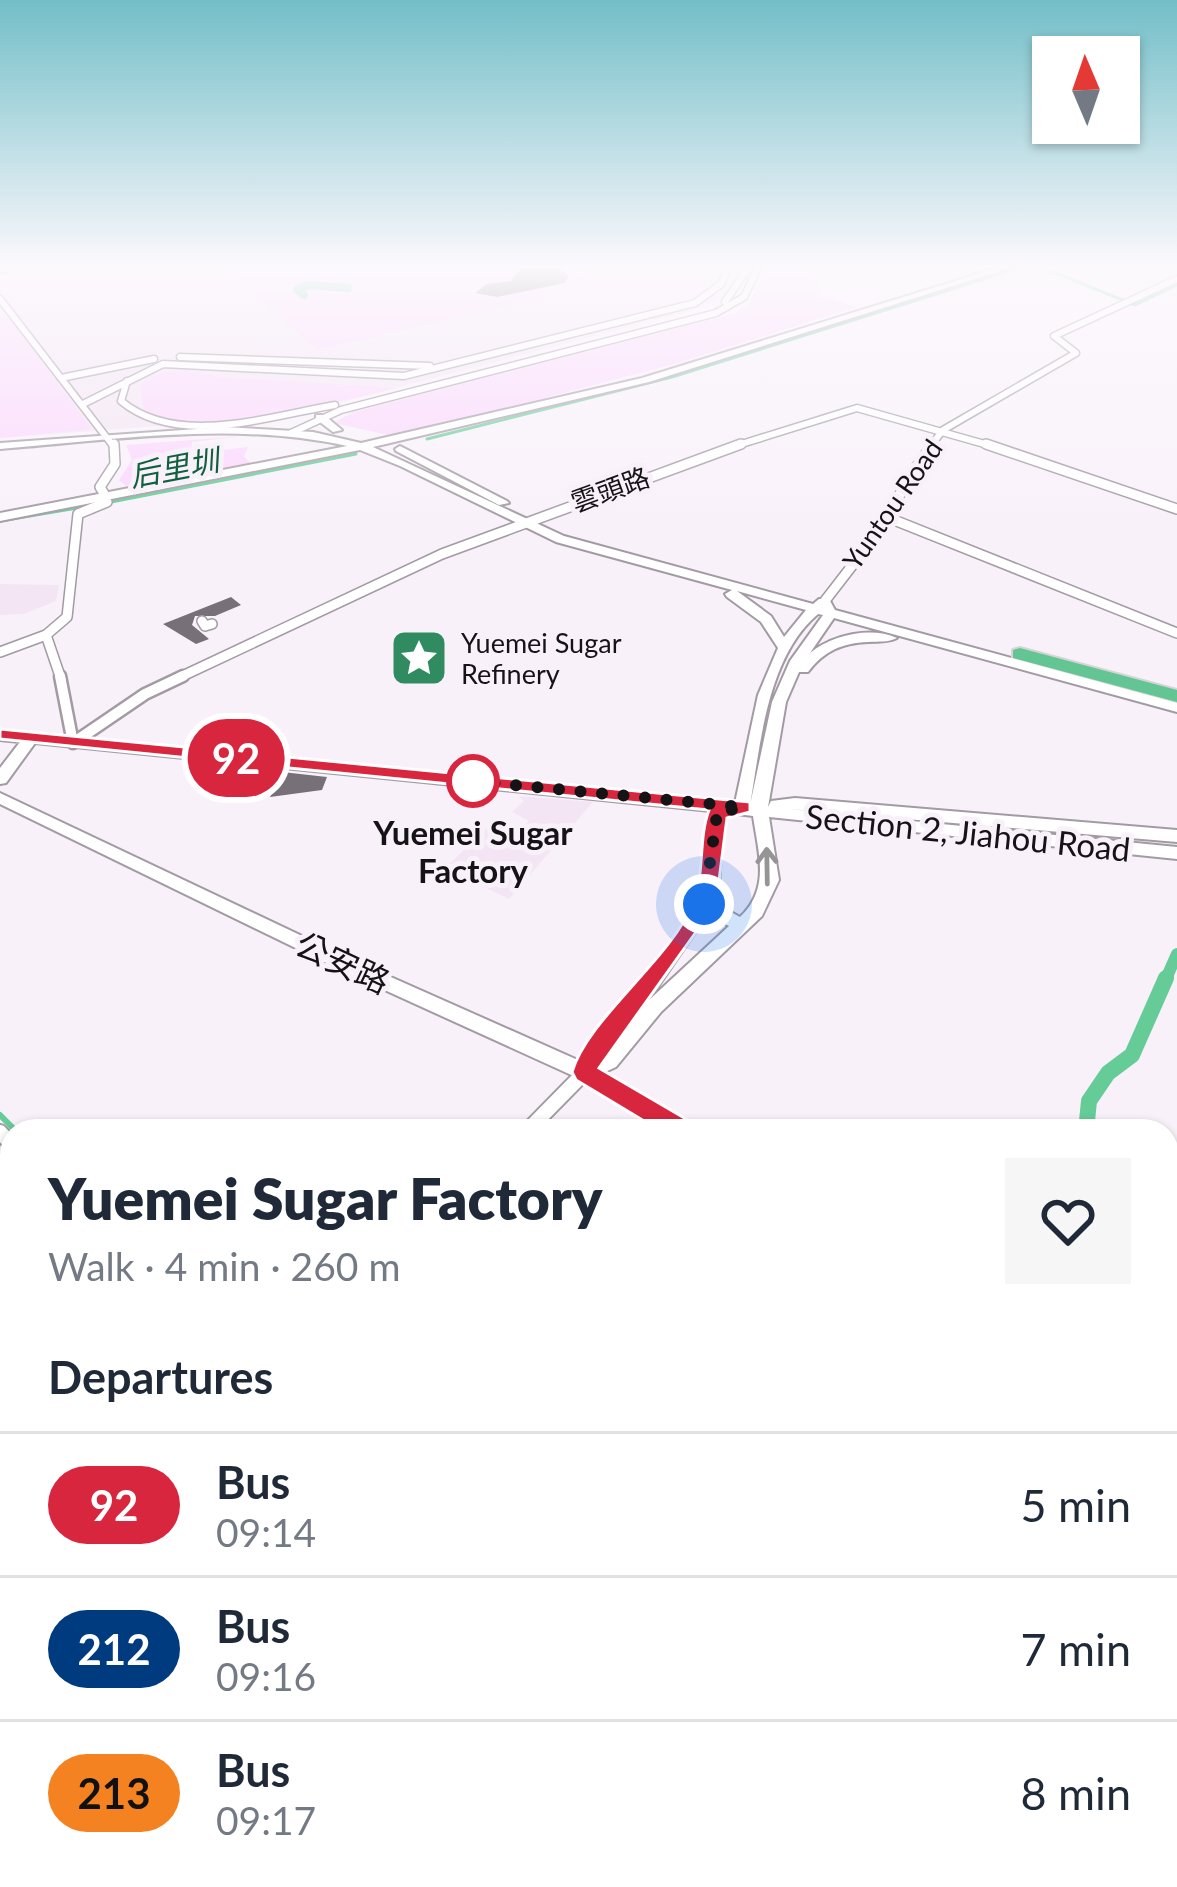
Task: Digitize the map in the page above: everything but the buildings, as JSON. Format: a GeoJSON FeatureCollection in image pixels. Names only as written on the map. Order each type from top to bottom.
{"type":"FeatureCollection","features":[{"type":"Feature","properties":{"kind":"highway"},"geometry":{"type":"LineString","coordinates":[[1020,654],[1177,682]]}},
{"type":"Feature","properties":{"kind":"highway"},"geometry":{"type":"LineString","coordinates":[[1020,654],[1177,696]]}},
{"type":"Feature","properties":{"kind":"street"},"geometry":{"type":"LineString","coordinates":[[45,356],[103,436],[114,444],[117,456],[100,487],[106,500]]}},
{"type":"Feature","properties":{"kind":"street"},"geometry":{"type":"LineString","coordinates":[[62,378],[170,356]]}},
{"type":"Feature","properties":{"kind":"street"},"geometry":{"type":"LineString","coordinates":[[171,356],[442,368]]}},
{"type":"Feature","properties":{"kind":"street"},"geometry":{"type":"LineString","coordinates":[[83,404],[150,368],[177,364],[404,376],[488,356]]}},
{"type":"Feature","properties":{"kind":"street"},"geometry":{"type":"LineString","coordinates":[[103,436],[335,405],[525,356]]}},
{"type":"Feature","properties":{"kind":"street"},"geometry":{"type":"LineString","coordinates":[[297,428],[320,417],[552,356]]}},
{"type":"Feature","properties":{"kind":"street"},"geometry":{"type":"LineString","coordinates":[[0,517],[106,500],[383,442],[645,380],[722,356]]}},
{"type":"Feature","properties":{"kind":"street","name":"Yuntou Road"},"geometry":{"type":"LineString","coordinates":[[822,608],[889,518],[906,482],[943,430],[1071,356]]}},
{"type":"Feature","properties":{"kind":"street"},"geometry":{"type":"LineString","coordinates":[[128,380],[121,401],[138,418],[337,430],[383,442],[527,521],[930,642],[1177,708]]}},
{"type":"Feature","properties":{"kind":"street"},"geometry":{"type":"LineString","coordinates":[[297,428],[335,405]]}},
{"type":"Feature","properties":{"kind":"street","name":"雲頭路"},"geometry":{"type":"LineString","coordinates":[[73,743],[145,694],[442,554],[682,463],[857,408],[943,430],[1177,509]]}},
{"type":"Feature","properties":{"kind":"street"},"geometry":{"type":"LineString","coordinates":[[320,417],[337,430]]}},
{"type":"Feature","properties":{"kind":"street"},"geometry":{"type":"LineString","coordinates":[[0,442],[297,428],[361,446],[527,521],[712,582],[1020,654]]}},
{"type":"Feature","properties":{"kind":"street"},"geometry":{"type":"LineString","coordinates":[[0,652],[46,635],[67,617],[65,600],[80,530],[75,519],[80,510],[106,500]]}},
{"type":"Feature","properties":{"kind":"street"},"geometry":{"type":"LineString","coordinates":[[889,518],[1177,632]]}},
{"type":"Feature","properties":{"kind":"street"},"geometry":{"type":"LineString","coordinates":[[712,582],[766,619],[785,649]]}},
{"type":"Feature","properties":{"kind":"street"},"geometry":{"type":"LineString","coordinates":[[538,1119],[585,1072],[609,1061],[654,1007],[756,912],[770,880],[751,807],[756,727],[785,649],[822,608]]}},
{"type":"Feature","properties":{"kind":"street"},"geometry":{"type":"LineString","coordinates":[[751,807],[779,702],[822,608]]}},
{"type":"Feature","properties":{"kind":"street"},"geometry":{"type":"LineString","coordinates":[[46,635],[62,682],[73,743]]}},
{"type":"Feature","properties":{"kind":"street"},"geometry":{"type":"LineString","coordinates":[[585,1072],[589,1059],[704,904],[717,814],[751,807],[776,790],[791,698],[814,654],[854,638],[930,642]]}},
{"type":"Feature","properties":{"kind":"street","name":"Section 2, Jiahou Road"},"geometry":{"type":"LineString","coordinates":[[0,735],[1177,853]]}},
{"type":"Feature","properties":{"kind":"street"},"geometry":{"type":"LineString","coordinates":[[0,779],[31,738]]}},
{"type":"Feature","properties":{"kind":"street","name":"公安路"},"geometry":{"type":"LineString","coordinates":[[0,798],[351,967],[585,1072],[664,1119]]}},
{"type":"Feature","properties":{"kind":"street","name":"Section 2, Jiahou Road"},"geometry":{"type":"LineString","coordinates":[[751,807],[795,802],[1177,836]]}},
{"type":"Feature","properties":{"kind":"street"},"geometry":{"type":"LineString","coordinates":[[704,904],[742,926]]}},
{"type":"Feature","properties":{"kind":"shaded area"},"geometry":{"type":"Polygon","coordinates":[[[0,356],[518,356],[334,404],[197,423],[0,438],[0,356]]]}},
{"type":"Feature","properties":{"kind":"shaded area"},"geometry":{"type":"Polygon","coordinates":[[[0,356],[37,356],[92,429],[0,438],[0,356]]]}},
{"type":"Feature","properties":{"kind":"shaded area"},"geometry":{"type":"Polygon","coordinates":[[[569,356],[700,356],[393,436],[334,423],[353,412],[569,356]]]}},
{"type":"Feature","properties":{"kind":"shaded area"},"geometry":{"type":"Polygon","coordinates":[[[186,370],[222,377],[396,388],[230,420],[166,418],[143,410],[141,384],[161,373],[186,370]]]}},
{"type":"Feature","properties":{"kind":"shaded area"},"geometry":{"type":"Polygon","coordinates":[[[244,436],[192,442],[191,454],[248,447],[244,456],[250,463],[126,486],[119,480],[132,460],[126,445],[244,436]]]}},
{"type":"Feature","properties":{"kind":"shaded area"},"geometry":{"type":"Polygon","coordinates":[[[0,584],[59,585],[56,601],[24,614],[0,615],[0,584]]]}},
{"type":"Feature","properties":{"kind":"shaded area"},"geometry":{"type":"Polygon","coordinates":[[[518,796],[593,802],[509,899],[445,868],[487,828],[511,836],[529,821],[512,812],[524,801],[518,796]]]}},
{"type":"Feature","properties":{"kind":"waterway","name":"后里圳"},"geometry":{"type":"LineString","coordinates":[[427,439],[739,356]]}},
{"type":"Feature","properties":{"kind":"waterway","name":"后里圳"},"geometry":{"type":"LineString","coordinates":[[106,503],[356,454]]}},
{"type":"Feature","properties":{"kind":"waterway","name":"后里圳"},"geometry":{"type":"LineString","coordinates":[[0,521],[83,507]]}},
{"type":"Feature","properties":{"kind":"waterway"},"geometry":{"type":"LineString","coordinates":[[1165,981],[1177,954]]}},
{"type":"Feature","properties":{"kind":"waterway"},"geometry":{"type":"LineString","coordinates":[[1087,1119],[1089,1101],[1108,1073],[1132,1055],[1166,978]]}},
{"type":"Feature","properties":{"kind":"waterway"},"geometry":{"type":"LineString","coordinates":[[0,1115],[4,1119]]}},
{"type":"Feature","properties":{"kind":"bus line","name":"92"},"geometry":{"type":"LineString","coordinates":[[0,735],[742,807],[717,814],[713,820],[716,841],[704,904],[589,1059],[585,1072],[662,1119]]}},
{"type":"Feature","properties":{"kind":"place","name":"Yuemei Sugar Refinery"},"geometry":{"type":"Point","coordinates":[419,658]}},
{"type":"Feature","properties":{"kind":"place","name":"Yuemei Sugar Factory"},"geometry":{"type":"Point","coordinates":[473,781]}},
{"type":"Feature","properties":{"kind":"route"},"geometry":{"type":"LineString","coordinates":[[473,781],[742,807],[717,814],[713,820],[716,841],[704,904]]}}]}
